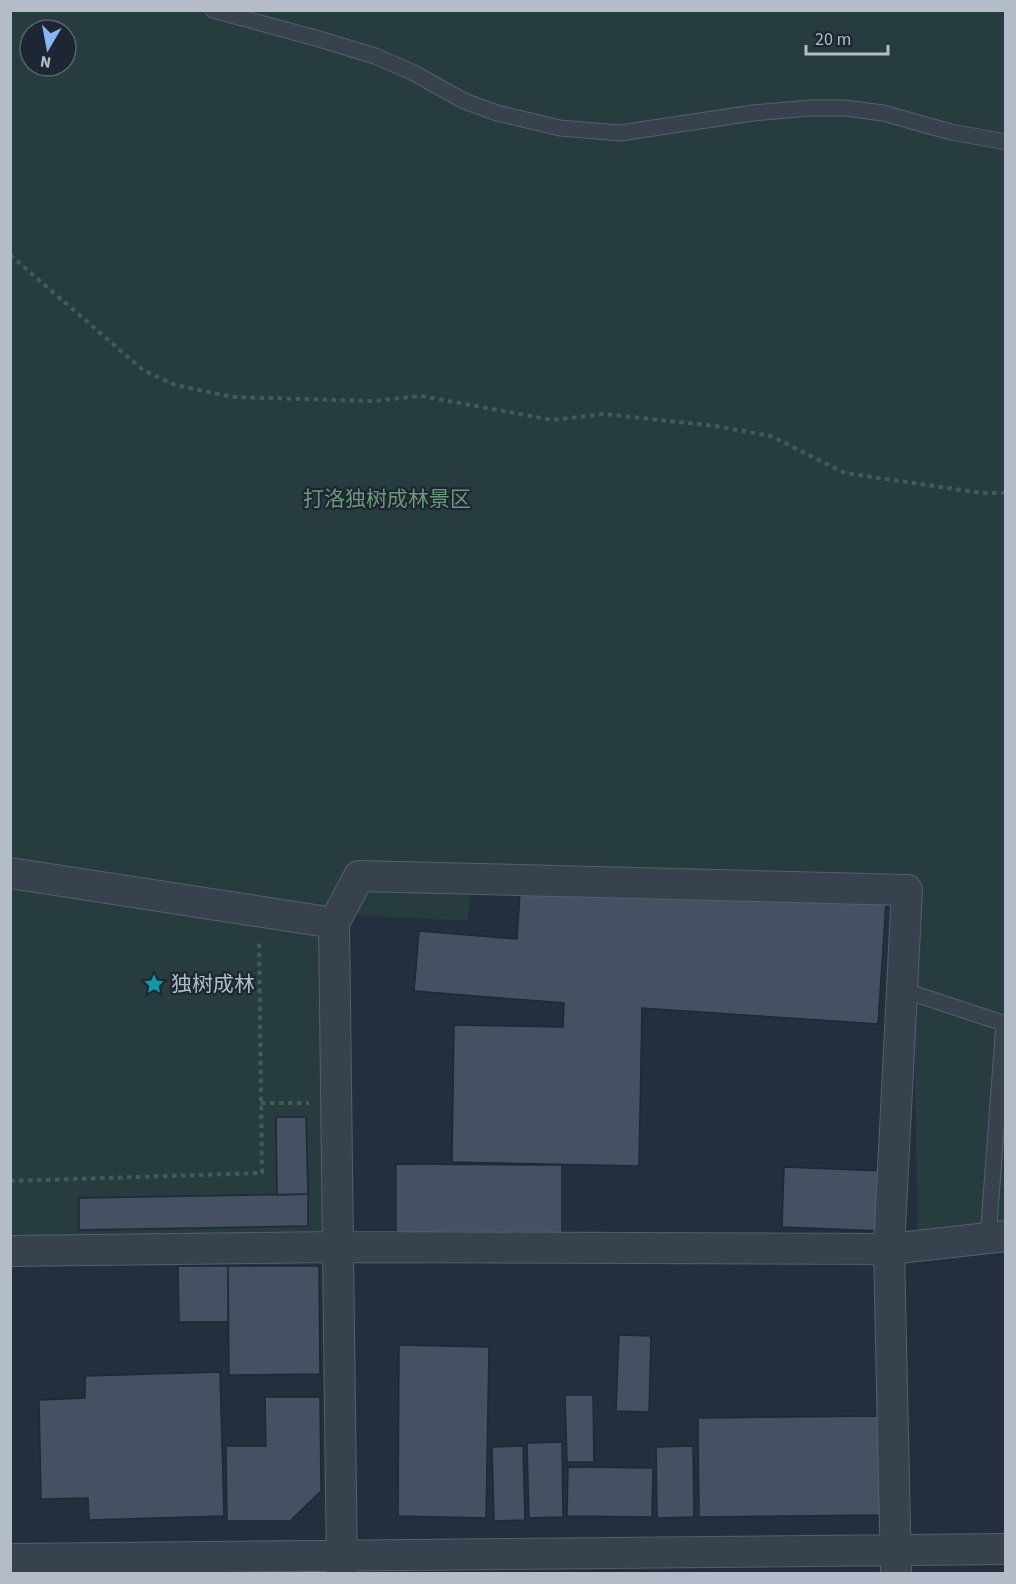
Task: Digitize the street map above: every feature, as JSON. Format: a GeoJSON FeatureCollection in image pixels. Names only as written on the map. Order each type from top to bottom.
{"type":"FeatureCollection","features":[{"type":"Feature","properties":{"kind":"street"},"geometry":{"type":"LineString","coordinates":[[10,873],[334,923]]}},
{"type":"Feature","properties":{"kind":"street"},"geometry":{"type":"LineString","coordinates":[[341,1564],[334,923],[359,876],[907,890],[900,989],[889,1249],[896,1562]]}},
{"type":"Feature","properties":{"kind":"street"},"geometry":{"type":"LineString","coordinates":[[10,1251],[338,1247],[889,1249],[997,1237]]}},
{"type":"Feature","properties":{"kind":"street"},"geometry":{"type":"LineString","coordinates":[[10,1559],[341,1564],[896,1562],[1005,1549]]}},
{"type":"Feature","properties":{"kind":"lane"},"geometry":{"type":"LineString","coordinates":[[213,10],[375,56],[412,72],[464,101],[526,122],[560,128],[620,133],[753,113],[810,108],[844,108],[883,113],[951,132],[1005,142]]}},
{"type":"Feature","properties":{"kind":"lane"},"geometry":{"type":"LineString","coordinates":[[900,989],[1005,1023],[997,1237]]}},
{"type":"Feature","properties":{"kind":"path"},"geometry":{"type":"LineString","coordinates":[[10,255],[143,370],[164,381],[190,389],[233,397],[373,400],[421,396],[552,420],[604,414],[677,421],[771,436],[845,473],[982,493],[1005,493]]}},
{"type":"Feature","properties":{"kind":"path"},"geometry":{"type":"LineString","coordinates":[[10,1180],[262,1173],[259,912]]}},
{"type":"Feature","properties":{"kind":"path"},"geometry":{"type":"LineString","coordinates":[[261,1103],[336,1104]]}},
{"type":"Feature","properties":{"kind":"green space","name":"打洛独树成林景区"},"geometry":{"type":"Polygon","coordinates":[[[10,11],[1005,11],[1005,1239],[918,1231],[911,887],[475,865],[467,921],[319,913],[327,1236],[11,1242],[10,11]]]}},
{"type":"Feature","properties":{"kind":"building"},"geometry":{"type":"Polygon","coordinates":[[[521,877],[886,902],[878,1024],[642,1008],[639,1166],[452,1162],[454,1025],[563,1027],[564,1003],[414,991],[419,931],[517,939],[521,877]]]}},
{"type":"Feature","properties":{"kind":"building"},"geometry":{"type":"Polygon","coordinates":[[[276,1117],[306,1117],[308,1194],[277,1195],[276,1117]]]}},
{"type":"Feature","properties":{"kind":"building"},"geometry":{"type":"Polygon","coordinates":[[[396,1164],[562,1165],[562,1238],[396,1237],[396,1164]]]}},
{"type":"Feature","properties":{"kind":"building"},"geometry":{"type":"Polygon","coordinates":[[[784,1167],[885,1171],[883,1231],[782,1227],[784,1167]]]}},
{"type":"Feature","properties":{"kind":"building"},"geometry":{"type":"Polygon","coordinates":[[[308,1194],[308,1226],[79,1230],[79,1198],[308,1194]]]}},
{"type":"Feature","properties":{"kind":"building"},"geometry":{"type":"Polygon","coordinates":[[[178,1266],[228,1266],[228,1322],[179,1322],[178,1266]]]}},
{"type":"Feature","properties":{"kind":"building"},"geometry":{"type":"Polygon","coordinates":[[[228,1266],[319,1266],[320,1374],[229,1375],[228,1266]]]}},
{"type":"Feature","properties":{"kind":"building"},"geometry":{"type":"Polygon","coordinates":[[[619,1335],[651,1336],[649,1412],[616,1411],[619,1335]]]}},
{"type":"Feature","properties":{"kind":"building"},"geometry":{"type":"Polygon","coordinates":[[[399,1345],[489,1347],[486,1518],[398,1516],[399,1345]]]}},
{"type":"Feature","properties":{"kind":"building"},"geometry":{"type":"Polygon","coordinates":[[[220,1372],[224,1516],[89,1520],[88,1498],[41,1499],[39,1400],[85,1398],[85,1376],[220,1372]]]}},
{"type":"Feature","properties":{"kind":"building"},"geometry":{"type":"Polygon","coordinates":[[[565,1395],[593,1395],[594,1462],[567,1462],[565,1395]]]}},
{"type":"Feature","properties":{"kind":"building"},"geometry":{"type":"Polygon","coordinates":[[[265,1397],[320,1397],[321,1491],[290,1521],[227,1521],[226,1446],[266,1446],[265,1397]]]}},
{"type":"Feature","properties":{"kind":"building"},"geometry":{"type":"Polygon","coordinates":[[[883,1416],[884,1515],[699,1517],[698,1418],[883,1416]]]}},
{"type":"Feature","properties":{"kind":"building"},"geometry":{"type":"Polygon","coordinates":[[[562,1442],[563,1517],[529,1518],[527,1443],[562,1442]]]}},
{"type":"Feature","properties":{"kind":"building"},"geometry":{"type":"Polygon","coordinates":[[[523,1446],[525,1520],[494,1521],[492,1447],[523,1446]]]}},
{"type":"Feature","properties":{"kind":"building"},"geometry":{"type":"Polygon","coordinates":[[[693,1446],[694,1517],[657,1518],[656,1447],[693,1446]]]}},
{"type":"Feature","properties":{"kind":"building"},"geometry":{"type":"Polygon","coordinates":[[[568,1467],[653,1468],[652,1517],[567,1516],[568,1467]]]}},
{"type":"Feature","properties":{"kind":"place","name":"独树成林"},"geometry":{"type":"Point","coordinates":[154,984]}}]}
